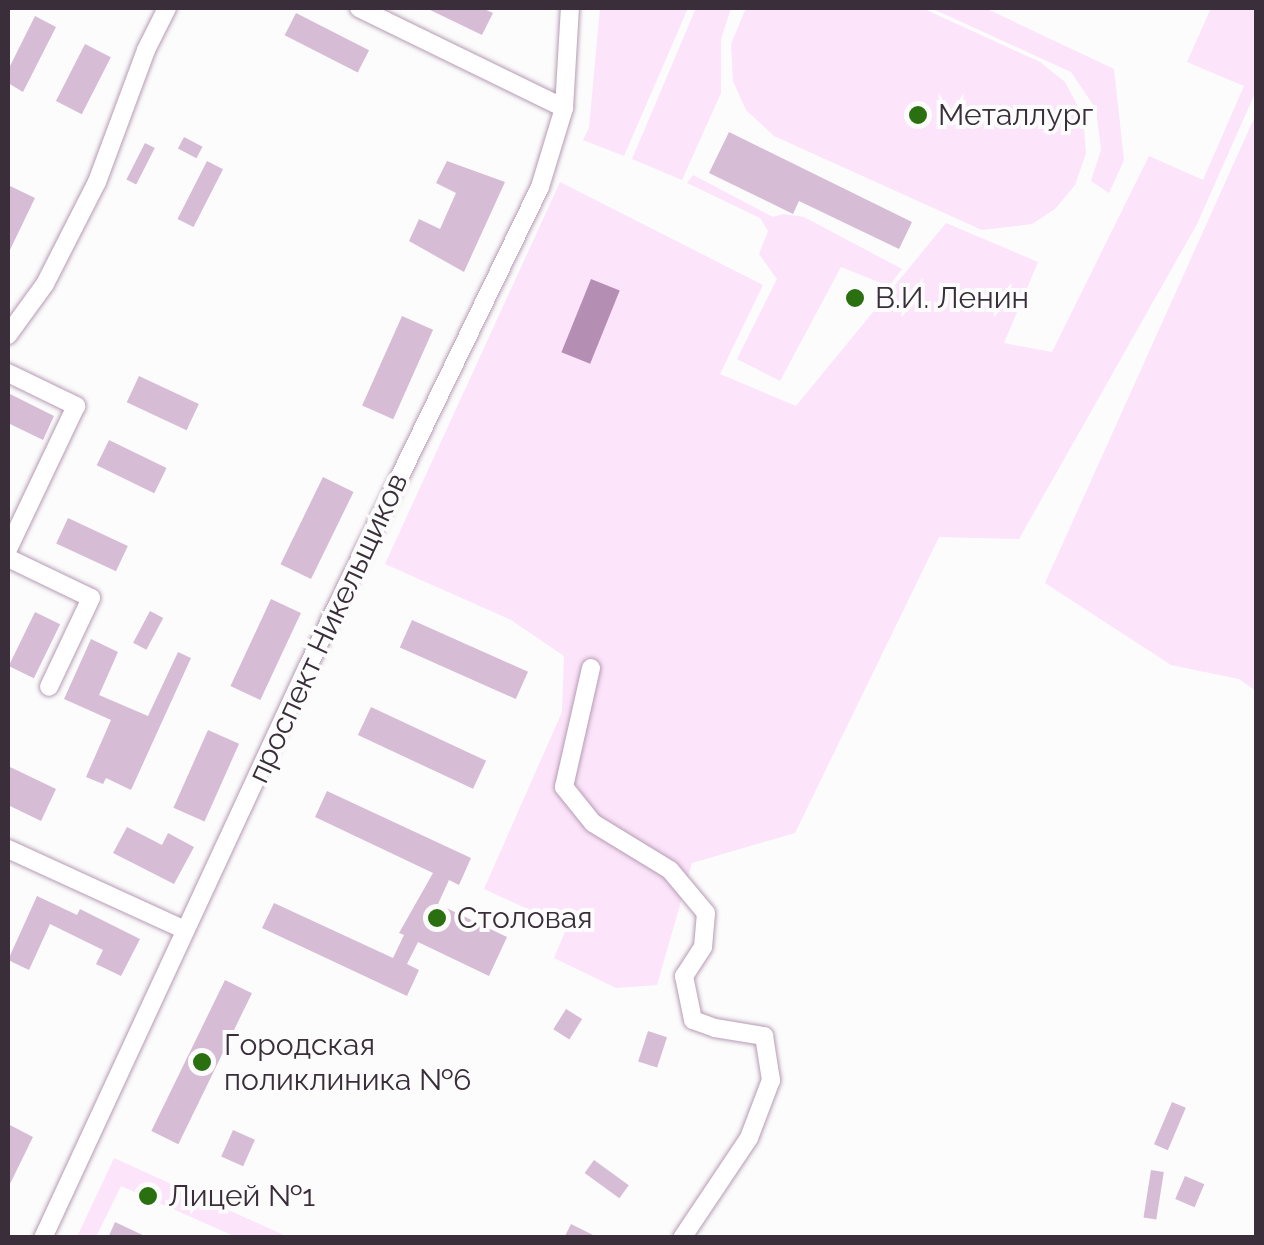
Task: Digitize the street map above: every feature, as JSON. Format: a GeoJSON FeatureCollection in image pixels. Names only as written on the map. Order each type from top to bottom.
{"type":"FeatureCollection","features":[{"type":"Feature","properties":{"kind":"street"},"geometry":{"type":"LineString","coordinates":[[8,335],[45,284],[92,191],[167,8]]}},
{"type":"Feature","properties":{"kind":"street"},"geometry":{"type":"LineString","coordinates":[[359,8],[564,108]]}},
{"type":"Feature","properties":{"kind":"street","name":"проспект Никельщиков"},"geometry":{"type":"LineString","coordinates":[[43,1238],[185,930],[540,187],[564,108],[570,8]]}},
{"type":"Feature","properties":{"kind":"street"},"geometry":{"type":"LineString","coordinates":[[8,374],[76,406],[8,549]]}},
{"type":"Feature","properties":{"kind":"street"},"geometry":{"type":"LineString","coordinates":[[8,558],[91,598],[49,687]]}},
{"type":"Feature","properties":{"kind":"street"},"geometry":{"type":"LineString","coordinates":[[591,668],[564,787],[593,823],[670,870],[706,913],[704,947],[684,976],[693,1020],[764,1036],[771,1080],[749,1138],[682,1238]]}},
{"type":"Feature","properties":{"kind":"street"},"geometry":{"type":"LineString","coordinates":[[8,848],[185,930]]}},
{"type":"Feature","properties":{"kind":"shaded area"},"geometry":{"type":"Polygon","coordinates":[[[600,8],[688,8],[624,156],[583,140],[589,128],[600,8]]]}},
{"type":"Feature","properties":{"kind":"shaded area"},"geometry":{"type":"Polygon","coordinates":[[[696,8],[731,8],[721,39],[721,93],[682,180],[632,159],[696,8]]]}},
{"type":"Feature","properties":{"kind":"shaded area","name":"Металлург"},"geometry":{"type":"Polygon","coordinates":[[[746,8],[922,8],[1040,62],[1065,82],[1083,116],[1086,153],[1075,185],[1055,209],[1032,224],[982,230],[774,136],[746,110],[733,81],[731,44],[746,8]]]}},
{"type":"Feature","properties":{"kind":"shaded area"},"geometry":{"type":"Polygon","coordinates":[[[931,8],[985,8],[1114,69],[1124,160],[1109,193],[1091,181],[1101,150],[1096,109],[1071,72],[931,8]]]}},
{"type":"Feature","properties":{"kind":"shaded area"},"geometry":{"type":"Polygon","coordinates":[[[1211,8],[1256,8],[1256,91],[1197,224],[1019,539],[939,537],[795,833],[692,863],[657,985],[616,988],[554,958],[567,927],[484,889],[562,712],[564,656],[511,620],[385,564],[560,182],[763,285],[720,374],[796,406],[946,223],[1038,262],[1004,343],[1052,352],[1149,156],[1203,180],[1244,86],[1187,62],[1211,8]]]}},
{"type":"Feature","properties":{"kind":"shaded area"},"geometry":{"type":"Polygon","coordinates":[[[1256,114],[1256,691],[1239,679],[1171,665],[1045,583],[1256,114]]]}},
{"type":"Feature","properties":{"kind":"shaded area"},"geometry":{"type":"Polygon","coordinates":[[[693,175],[773,217],[804,217],[902,269],[889,286],[841,267],[780,381],[737,359],[777,279],[759,254],[768,231],[760,218],[687,183],[693,175]]]}},
{"type":"Feature","properties":{"kind":"shaded area"},"geometry":{"type":"Polygon","coordinates":[[[591,279],[620,291],[590,364],[561,352],[591,279]]]}},
{"type":"Feature","properties":{"kind":"shaded area"},"geometry":{"type":"Polygon","coordinates":[[[114,1158],[288,1237],[236,1237],[121,1186],[96,1237],[77,1237],[114,1158]]]}},
{"type":"Feature","properties":{"kind":"building"},"geometry":{"type":"Polygon","coordinates":[[[426,8],[482,8],[493,13],[482,35],[426,8]]]}},
{"type":"Feature","properties":{"kind":"building"},"geometry":{"type":"Polygon","coordinates":[[[296,13],[369,50],[358,73],[285,35],[296,13]]]}},
{"type":"Feature","properties":{"kind":"building"},"geometry":{"type":"Polygon","coordinates":[[[35,16],[56,27],[23,92],[8,83],[8,70],[35,16]]]}},
{"type":"Feature","properties":{"kind":"building"},"geometry":{"type":"Polygon","coordinates":[[[85,44],[111,57],[82,114],[56,101],[85,44]]]}},
{"type":"Feature","properties":{"kind":"building"},"geometry":{"type":"Polygon","coordinates":[[[729,132],[912,222],[899,249],[799,201],[793,214],[709,173],[729,132]]]}},
{"type":"Feature","properties":{"kind":"building"},"geometry":{"type":"Polygon","coordinates":[[[184,137],[203,147],[196,158],[178,148],[184,137]]]}},
{"type":"Feature","properties":{"kind":"building"},"geometry":{"type":"Polygon","coordinates":[[[145,143],[155,148],[136,185],[126,180],[145,143]]]}},
{"type":"Feature","properties":{"kind":"building"},"geometry":{"type":"Polygon","coordinates":[[[207,161],[223,169],[194,227],[177,219],[207,161]]]}},
{"type":"Feature","properties":{"kind":"building"},"geometry":{"type":"Polygon","coordinates":[[[447,161],[505,182],[464,272],[409,241],[419,219],[440,229],[456,193],[436,183],[447,161]]]}},
{"type":"Feature","properties":{"kind":"building"},"geometry":{"type":"Polygon","coordinates":[[[8,185],[35,198],[8,254],[8,185]]]}},
{"type":"Feature","properties":{"kind":"building"},"geometry":{"type":"Polygon","coordinates":[[[402,316],[433,330],[393,419],[362,406],[402,316]]]}},
{"type":"Feature","properties":{"kind":"building"},"geometry":{"type":"Polygon","coordinates":[[[139,376],[199,404],[187,430],[127,402],[139,376]]]}},
{"type":"Feature","properties":{"kind":"building"},"geometry":{"type":"Polygon","coordinates":[[[8,393],[54,416],[43,440],[8,423],[8,393]]]}},
{"type":"Feature","properties":{"kind":"building"},"geometry":{"type":"Polygon","coordinates":[[[109,440],[167,468],[154,493],[97,465],[109,440]]]}},
{"type":"Feature","properties":{"kind":"building"},"geometry":{"type":"Polygon","coordinates":[[[323,477],[354,492],[311,579],[280,564],[323,477]]]}},
{"type":"Feature","properties":{"kind":"building"},"geometry":{"type":"Polygon","coordinates":[[[68,518],[128,546],[116,571],[56,543],[68,518]]]}},
{"type":"Feature","properties":{"kind":"building"},"geometry":{"type":"Polygon","coordinates":[[[271,599],[301,613],[260,700],[230,686],[271,599]]]}},
{"type":"Feature","properties":{"kind":"building"},"geometry":{"type":"Polygon","coordinates":[[[150,611],[163,618],[146,650],[133,643],[150,611]]]}},
{"type":"Feature","properties":{"kind":"building"},"geometry":{"type":"Polygon","coordinates":[[[35,612],[60,624],[34,678],[9,666],[35,612]]]}},
{"type":"Feature","properties":{"kind":"building"},"geometry":{"type":"Polygon","coordinates":[[[412,620],[528,672],[516,699],[400,647],[412,620]]]}},
{"type":"Feature","properties":{"kind":"building"},"geometry":{"type":"Polygon","coordinates":[[[91,639],[118,652],[99,695],[148,716],[178,652],[191,658],[131,790],[106,778],[103,784],[86,777],[111,720],[64,699],[91,639]]]}},
{"type":"Feature","properties":{"kind":"building"},"geometry":{"type":"Polygon","coordinates":[[[371,707],[486,761],[473,789],[358,735],[371,707]]]}},
{"type":"Feature","properties":{"kind":"building"},"geometry":{"type":"Polygon","coordinates":[[[208,730],[239,744],[204,821],[173,808],[208,730]]]}},
{"type":"Feature","properties":{"kind":"building"},"geometry":{"type":"Polygon","coordinates":[[[8,766],[56,789],[41,821],[8,805],[8,766]]]}},
{"type":"Feature","properties":{"kind":"building"},"geometry":{"type":"Polygon","coordinates":[[[327,791],[471,858],[459,885],[449,880],[438,904],[507,937],[489,976],[418,942],[407,964],[419,970],[407,996],[262,928],[274,903],[393,958],[404,935],[399,933],[433,873],[315,817],[327,791]]]}},
{"type":"Feature","properties":{"kind":"building"},"geometry":{"type":"Polygon","coordinates":[[[127,827],[162,845],[168,833],[194,847],[174,884],[113,853],[127,827]]]}},
{"type":"Feature","properties":{"kind":"building"},"geometry":{"type":"Polygon","coordinates":[[[37,896],[77,915],[80,909],[140,939],[121,976],[96,964],[103,950],[50,924],[29,970],[8,960],[37,896]]]}},
{"type":"Feature","properties":{"kind":"building","name":"Городская поликлиника №6"},"geometry":{"type":"Polygon","coordinates":[[[225,980],[252,993],[178,1144],[151,1131],[225,980]]]}},
{"type":"Feature","properties":{"kind":"building"},"geometry":{"type":"Polygon","coordinates":[[[566,1009],[582,1019],[569,1039],[553,1029],[566,1009]]]}},
{"type":"Feature","properties":{"kind":"building"},"geometry":{"type":"Polygon","coordinates":[[[648,1031],[667,1037],[657,1068],[638,1061],[648,1031]]]}},
{"type":"Feature","properties":{"kind":"building"},"geometry":{"type":"Polygon","coordinates":[[[1172,1102],[1186,1108],[1168,1150],[1154,1144],[1172,1102]]]}},
{"type":"Feature","properties":{"kind":"building"},"geometry":{"type":"Polygon","coordinates":[[[8,1124],[33,1137],[8,1188],[8,1124]]]}},
{"type":"Feature","properties":{"kind":"building"},"geometry":{"type":"Polygon","coordinates":[[[233,1130],[255,1140],[243,1166],[221,1156],[233,1130]]]}},
{"type":"Feature","properties":{"kind":"building"},"geometry":{"type":"Polygon","coordinates":[[[594,1160],[629,1185],[619,1198],[585,1173],[594,1160]]]}},
{"type":"Feature","properties":{"kind":"building"},"geometry":{"type":"Polygon","coordinates":[[[1151,1170],[1164,1172],[1156,1219],[1143,1217],[1151,1170]]]}},
{"type":"Feature","properties":{"kind":"building"},"geometry":{"type":"Polygon","coordinates":[[[1185,1176],[1204,1184],[1195,1207],[1175,1199],[1185,1176]]]}},
{"type":"Feature","properties":{"kind":"building"},"geometry":{"type":"Polygon","coordinates":[[[115,1222],[149,1238],[108,1238],[115,1222]]]}},
{"type":"Feature","properties":{"kind":"building"},"geometry":{"type":"Polygon","coordinates":[[[571,1224],[599,1238],[564,1238],[571,1224]]]}},
{"type":"Feature","properties":{"kind":"place","name":"Металлург"},"geometry":{"type":"Point","coordinates":[918,115]}},
{"type":"Feature","properties":{"kind":"place","name":"В.И. Ленин"},"geometry":{"type":"Point","coordinates":[855,298]}},
{"type":"Feature","properties":{"kind":"place","name":"Столовая"},"geometry":{"type":"Point","coordinates":[437,918]}},
{"type":"Feature","properties":{"kind":"place","name":"Городская поликлиника №6"},"geometry":{"type":"Point","coordinates":[202,1062]}},
{"type":"Feature","properties":{"kind":"place","name":"Лицей №1"},"geometry":{"type":"Point","coordinates":[148,1196]}}]}
